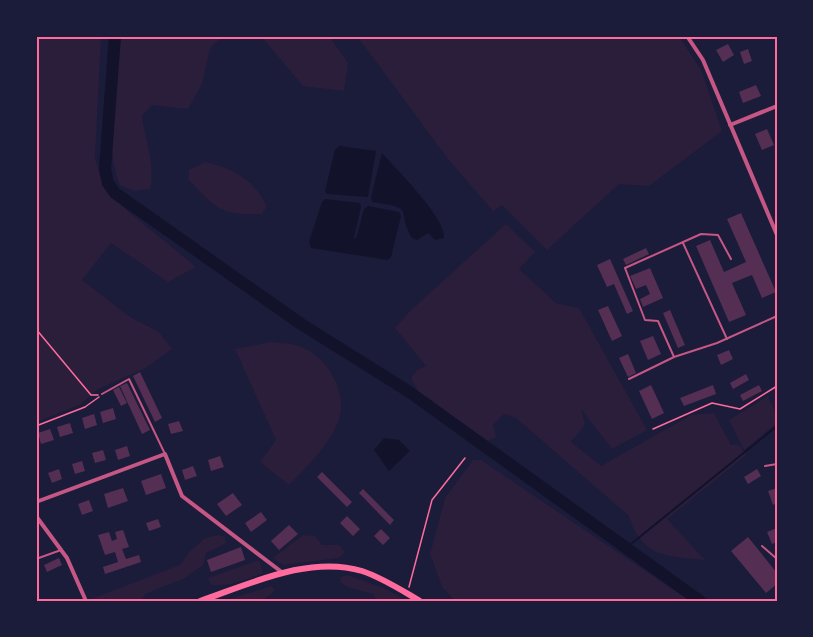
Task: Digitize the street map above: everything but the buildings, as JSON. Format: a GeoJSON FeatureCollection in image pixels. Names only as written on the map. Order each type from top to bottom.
{"type":"FeatureCollection","features":[{"type":"Feature","properties":{"kind":"main road"},"geometry":{"type":"LineString","coordinates":[[200,601],[283,574],[317,567],[344,567],[378,578],[420,601]]}},
{"type":"Feature","properties":{"kind":"street"},"geometry":{"type":"LineString","coordinates":[[687,36],[703,60],[777,235]]}},
{"type":"Feature","properties":{"kind":"street"},"geometry":{"type":"LineString","coordinates":[[730,125],[777,106]]}},
{"type":"Feature","properties":{"kind":"street"},"geometry":{"type":"LineString","coordinates":[[36,502],[165,454],[182,496],[283,574]]}},
{"type":"Feature","properties":{"kind":"street"},"geometry":{"type":"LineString","coordinates":[[36,516],[61,550],[86,601]]}},
{"type":"Feature","properties":{"kind":"lane"},"geometry":{"type":"LineString","coordinates":[[674,357],[658,321],[645,320],[625,268],[701,234],[718,235],[731,259]]}},
{"type":"Feature","properties":{"kind":"lane"},"geometry":{"type":"LineString","coordinates":[[683,242],[727,339]]}},
{"type":"Feature","properties":{"kind":"lane"},"geometry":{"type":"LineString","coordinates":[[629,379],[674,357],[727,339],[777,316]]}},
{"type":"Feature","properties":{"kind":"lane"},"geometry":{"type":"LineString","coordinates":[[102,394],[129,379],[155,428],[165,454]]}},
{"type":"Feature","properties":{"kind":"lane"},"geometry":{"type":"LineString","coordinates":[[765,466],[777,464]]}},
{"type":"Feature","properties":{"kind":"lane"},"geometry":{"type":"LineString","coordinates":[[762,546],[777,559]]}},
{"type":"Feature","properties":{"kind":"lane"},"geometry":{"type":"LineString","coordinates":[[36,559],[61,550]]}},
{"type":"Feature","properties":{"kind":"path"},"geometry":{"type":"LineString","coordinates":[[36,329],[82,387],[91,395],[102,394]]}},
{"type":"Feature","properties":{"kind":"path"},"geometry":{"type":"LineString","coordinates":[[653,429],[712,403],[740,409],[777,386]]}},
{"type":"Feature","properties":{"kind":"path"},"geometry":{"type":"LineString","coordinates":[[36,426],[85,407],[102,394]]}},
{"type":"Feature","properties":{"kind":"path"},"geometry":{"type":"LineString","coordinates":[[407,593],[432,500],[465,458]]}},
{"type":"Feature","properties":{"kind":"shaded area"},"geometry":{"type":"Polygon","coordinates":[[[36,36],[101,36],[95,157],[103,186],[124,208],[196,267],[168,282],[111,243],[82,280],[130,317],[159,332],[172,349],[144,369],[98,389],[81,404],[36,422],[36,36]]]}},
{"type":"Feature","properties":{"kind":"shaded area"},"geometry":{"type":"Polygon","coordinates":[[[121,36],[223,36],[210,48],[202,84],[188,109],[152,105],[142,116],[152,171],[150,189],[135,191],[120,185],[115,169],[112,132],[121,36]]]}},
{"type":"Feature","properties":{"kind":"shaded area"},"geometry":{"type":"Polygon","coordinates":[[[261,36],[329,36],[348,63],[344,91],[303,86],[261,36]]]}},
{"type":"Feature","properties":{"kind":"shaded area"},"geometry":{"type":"Polygon","coordinates":[[[357,36],[679,36],[702,72],[722,131],[649,186],[619,184],[547,250],[502,205],[493,211],[448,159],[357,36]]]}},
{"type":"Feature","properties":{"kind":"shaded area"},"geometry":{"type":"Polygon","coordinates":[[[339,146],[376,151],[368,197],[327,194],[325,191],[335,150],[339,146]]]}},
{"type":"Feature","properties":{"kind":"shaded area"},"geometry":{"type":"Polygon","coordinates":[[[382,153],[429,207],[443,229],[444,238],[435,240],[428,233],[417,240],[412,238],[403,211],[395,206],[372,202],[371,197],[382,153]]]}},
{"type":"Feature","properties":{"kind":"shaded area"},"geometry":{"type":"Polygon","coordinates":[[[205,162],[225,168],[249,182],[267,206],[262,214],[228,211],[205,197],[188,179],[189,170],[205,162]]]}},
{"type":"Feature","properties":{"kind":"shaded area"},"geometry":{"type":"Polygon","coordinates":[[[325,199],[360,203],[354,238],[356,239],[364,209],[368,206],[399,212],[401,216],[391,257],[388,260],[311,248],[309,242],[325,199]]]}},
{"type":"Feature","properties":{"kind":"shaded area"},"geometry":{"type":"Polygon","coordinates":[[[506,224],[535,252],[519,269],[556,303],[579,308],[647,430],[612,449],[581,409],[585,425],[571,442],[601,466],[691,415],[714,413],[731,445],[739,445],[746,455],[667,519],[705,560],[668,555],[649,547],[634,530],[629,516],[516,418],[504,414],[493,425],[496,437],[484,442],[419,393],[411,378],[417,370],[426,366],[395,328],[411,310],[506,224]]]}},
{"type":"Feature","properties":{"kind":"shaded area"},"geometry":{"type":"Polygon","coordinates":[[[271,342],[295,345],[316,355],[330,371],[341,401],[338,421],[328,442],[289,485],[260,462],[276,440],[235,349],[271,342]]]}},
{"type":"Feature","properties":{"kind":"shaded area"},"geometry":{"type":"Polygon","coordinates":[[[768,396],[777,416],[777,423],[744,450],[729,420],[768,396]]]}},
{"type":"Feature","properties":{"kind":"shaded area"},"geometry":{"type":"Polygon","coordinates":[[[384,438],[399,440],[410,451],[389,471],[374,450],[384,438]]]}},
{"type":"Feature","properties":{"kind":"shaded area"},"geometry":{"type":"Polygon","coordinates":[[[473,460],[481,460],[690,601],[455,601],[442,587],[430,554],[445,498],[473,460]]]}},
{"type":"Feature","properties":{"kind":"shaded area"},"geometry":{"type":"Polygon","coordinates":[[[218,535],[225,537],[226,543],[206,553],[203,565],[183,579],[145,594],[141,601],[92,601],[91,599],[180,565],[189,552],[205,538],[218,535]]]}},
{"type":"Feature","properties":{"kind":"shaded area"},"geometry":{"type":"Polygon","coordinates":[[[303,535],[315,536],[322,545],[339,545],[345,552],[339,558],[283,565],[273,558],[303,535]]]}},
{"type":"Feature","properties":{"kind":"shaded area"},"geometry":{"type":"Polygon","coordinates":[[[259,560],[263,573],[231,584],[211,585],[208,578],[259,560]]]}},
{"type":"Feature","properties":{"kind":"shaded area"},"geometry":{"type":"Polygon","coordinates":[[[347,575],[384,588],[407,601],[377,601],[373,594],[348,587],[340,582],[341,577],[347,575]]]}},
{"type":"Feature","properties":{"kind":"shaded area"},"geometry":{"type":"Polygon","coordinates":[[[271,586],[275,590],[259,601],[224,601],[271,586]]]}},
{"type":"Feature","properties":{"kind":"waterway"},"geometry":{"type":"LineString","coordinates":[[115,36],[105,169],[108,183],[115,193],[301,324],[408,391],[700,601]]}},
{"type":"Feature","properties":{"kind":"waterway"},"geometry":{"type":"LineString","coordinates":[[626,548],[777,426]]}}]}
